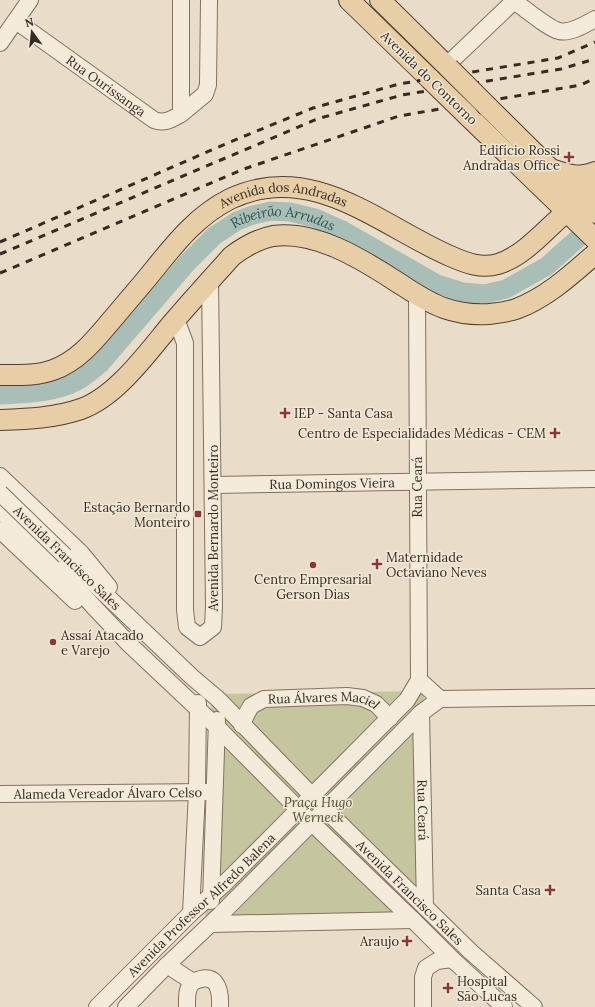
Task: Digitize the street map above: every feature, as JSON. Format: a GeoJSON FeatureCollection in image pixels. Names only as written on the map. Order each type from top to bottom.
{"type":"FeatureCollection","features":[{"type":"Feature","properties":{"kind":"main road","name":"Avenida do Contorno"},"geometry":{"type":"LineString","coordinates":[[349,0],[468,116],[581,210]]}},
{"type":"Feature","properties":{"kind":"main road","name":"Avenida do Contorno"},"geometry":{"type":"LineString","coordinates":[[380,0],[550,169],[581,210],[595,240]]}},
{"type":"Feature","properties":{"kind":"main road"},"geometry":{"type":"LineString","coordinates":[[550,169],[573,176],[582,176],[595,172]]}},
{"type":"Feature","properties":{"kind":"main road","name":"Avenida dos Andradas"},"geometry":{"type":"LineString","coordinates":[[0,375],[40,373],[62,366],[78,357],[90,346],[168,251],[198,220],[215,207],[249,192],[267,188],[289,187],[318,191],[335,197],[404,231],[436,250],[469,264],[483,266],[498,264],[512,257],[581,210],[595,185]]}},
{"type":"Feature","properties":{"kind":"main road"},"geometry":{"type":"LineString","coordinates":[[0,426],[9,420],[49,417],[82,409],[100,400],[116,387],[143,359],[232,256],[244,248],[272,236],[288,236],[320,241],[369,264],[417,294],[444,308],[474,315],[515,310],[538,299],[568,278],[595,254]]}},
{"type":"Feature","properties":{"kind":"street"},"geometry":{"type":"LineString","coordinates":[[0,43],[30,0]]}},
{"type":"Feature","properties":{"kind":"street"},"geometry":{"type":"LineString","coordinates":[[181,0],[181,114]]}},
{"type":"Feature","properties":{"kind":"street"},"geometry":{"type":"LineString","coordinates":[[181,114],[205,94],[208,85],[209,0]]}},
{"type":"Feature","properties":{"kind":"street"},"geometry":{"type":"LineString","coordinates":[[447,67],[514,0],[559,31],[575,29],[595,19]]}},
{"type":"Feature","properties":{"kind":"street","name":"Rua Ourissanga"},"geometry":{"type":"LineString","coordinates":[[16,21],[154,120],[165,122],[181,114]]}},
{"type":"Feature","properties":{"kind":"street","name":"Avenida Bernardo Monteiro"},"geometry":{"type":"LineString","coordinates":[[176,319],[185,343],[185,610],[187,627],[200,637],[213,627],[212,358],[210,280]]}},
{"type":"Feature","properties":{"kind":"street","name":"Rua Ceará"},"geometry":{"type":"LineString","coordinates":[[417,294],[419,680]]}},
{"type":"Feature","properties":{"kind":"street"},"geometry":{"type":"LineString","coordinates":[[185,359],[212,358]]}},
{"type":"Feature","properties":{"kind":"street"},"geometry":{"type":"LineString","coordinates":[[0,476],[0,488]]}},
{"type":"Feature","properties":{"kind":"street","name":"Avenida Francisco Sales"},"geometry":{"type":"LineString","coordinates":[[0,476],[81,553],[101,576],[135,623]]}},
{"type":"Feature","properties":{"kind":"street","name":"Rua Domingos Vieira"},"geometry":{"type":"LineString","coordinates":[[213,485],[595,479]]}},
{"type":"Feature","properties":{"kind":"street","name":"Avenida Francisco Sales"},"geometry":{"type":"LineString","coordinates":[[0,492],[60,560],[93,606],[129,644],[216,726],[312,823],[452,959],[504,1007]]}},
{"type":"Feature","properties":{"kind":"street"},"geometry":{"type":"LineString","coordinates":[[0,505],[14,494],[20,494]]}},
{"type":"Feature","properties":{"kind":"street","name":"Avenida Francisco Sales"},"geometry":{"type":"LineString","coordinates":[[0,510],[135,623],[218,700],[325,809],[471,952],[534,1007]]}},
{"type":"Feature","properties":{"kind":"street","name":"Avenida Francisco Sales"},"geometry":{"type":"LineString","coordinates":[[0,530],[87,613],[129,644]]}},
{"type":"Feature","properties":{"kind":"street"},"geometry":{"type":"LineString","coordinates":[[419,680],[440,699],[595,696]]}},
{"type":"Feature","properties":{"kind":"street","name":"Avenida Professor Alfredo Balena"},"geometry":{"type":"LineString","coordinates":[[97,1007],[191,913],[299,810],[390,718],[407,700],[419,680]]}},
{"type":"Feature","properties":{"kind":"street"},"geometry":{"type":"LineString","coordinates":[[191,913],[197,792],[198,683]]}},
{"type":"Feature","properties":{"kind":"street","name":"Rua Álvares Maciel"},"geometry":{"type":"LineString","coordinates":[[242,725],[251,706],[264,699],[347,696],[363,698],[376,704],[390,718]]}},
{"type":"Feature","properties":{"kind":"street","name":"Avenida Professor Alfredo Balena"},"geometry":{"type":"LineString","coordinates":[[126,1007],[167,965],[211,924],[421,713],[440,699]]}},
{"type":"Feature","properties":{"kind":"street"},"geometry":{"type":"LineString","coordinates":[[218,700],[216,726],[216,792],[212,852],[211,924],[413,920],[425,907]]}},
{"type":"Feature","properties":{"kind":"street"},"geometry":{"type":"LineString","coordinates":[[407,700],[421,713]]}},
{"type":"Feature","properties":{"kind":"street","name":"Rua Ceará"},"geometry":{"type":"LineString","coordinates":[[421,713],[425,907]]}},
{"type":"Feature","properties":{"kind":"street","name":"Alameda Vereador Álvaro Celso"},"geometry":{"type":"LineString","coordinates":[[0,794],[216,792]]}},
{"type":"Feature","properties":{"kind":"street"},"geometry":{"type":"LineString","coordinates":[[212,852],[217,865],[221,870],[227,870],[250,857]]}},
{"type":"Feature","properties":{"kind":"street"},"geometry":{"type":"LineString","coordinates":[[423,1007],[423,977],[426,968],[437,961],[452,959]]}},
{"type":"Feature","properties":{"kind":"street"},"geometry":{"type":"LineString","coordinates":[[167,965],[193,982]]}},
{"type":"Feature","properties":{"kind":"street"},"geometry":{"type":"LineString","coordinates":[[187,1007],[189,986],[201,978],[210,978],[215,981],[220,993],[220,1007]]}},
{"type":"Feature","properties":{"kind":"green space","name":"Praça Hugo Werneck"},"geometry":{"type":"Polygon","coordinates":[[[424,691],[430,925],[205,927],[212,694],[424,691]]]}},
{"type":"Feature","properties":{"kind":"waterway","name":"Ribeirão Arrudas"},"geometry":{"type":"LineString","coordinates":[[0,395],[26,394],[52,390],[69,385],[85,376],[100,364],[187,263],[214,236],[237,221],[253,215],[271,211],[290,212],[315,218],[344,231],[437,284],[463,292],[485,294],[506,289],[547,266],[595,223]]}},
{"type":"Feature","properties":{"kind":"railway"},"geometry":{"type":"LineString","coordinates":[[0,242],[230,142],[313,108],[399,84],[558,58],[595,42]]}},
{"type":"Feature","properties":{"kind":"railway"},"geometry":{"type":"LineString","coordinates":[[0,254],[317,119],[402,95],[561,69],[595,59]]}},
{"type":"Feature","properties":{"kind":"railway"},"geometry":{"type":"LineString","coordinates":[[0,273],[244,169],[399,116],[581,85],[595,78]]}},
{"type":"Feature","properties":{"kind":"place","name":"Edifício Rossi Andradas Office"},"geometry":{"type":"Point","coordinates":[569,157]}},
{"type":"Feature","properties":{"kind":"place","name":"IEP - Santa Casa"},"geometry":{"type":"Point","coordinates":[285,413]}},
{"type":"Feature","properties":{"kind":"place","name":"Centro de Especialidades Médicas - CEM"},"geometry":{"type":"Point","coordinates":[555,433]}},
{"type":"Feature","properties":{"kind":"place","name":"Estação Bernardo Monteiro"},"geometry":{"type":"Point","coordinates":[198,514]}},
{"type":"Feature","properties":{"kind":"place","name":"Maternidade Octaviano Neves"},"geometry":{"type":"Point","coordinates":[377,564]}},
{"type":"Feature","properties":{"kind":"place","name":"Centro Empresarial Gerson Dias"},"geometry":{"type":"Point","coordinates":[313,565]}},
{"type":"Feature","properties":{"kind":"place","name":"Assaí Atacado e Varejo"},"geometry":{"type":"Point","coordinates":[53,642]}},
{"type":"Feature","properties":{"kind":"place","name":"Santa Casa"},"geometry":{"type":"Point","coordinates":[550,890]}},
{"type":"Feature","properties":{"kind":"place","name":"Araujo"},"geometry":{"type":"Point","coordinates":[407,941]}},
{"type":"Feature","properties":{"kind":"place","name":"Hospital São Lucas"},"geometry":{"type":"Point","coordinates":[448,988]}}]}
